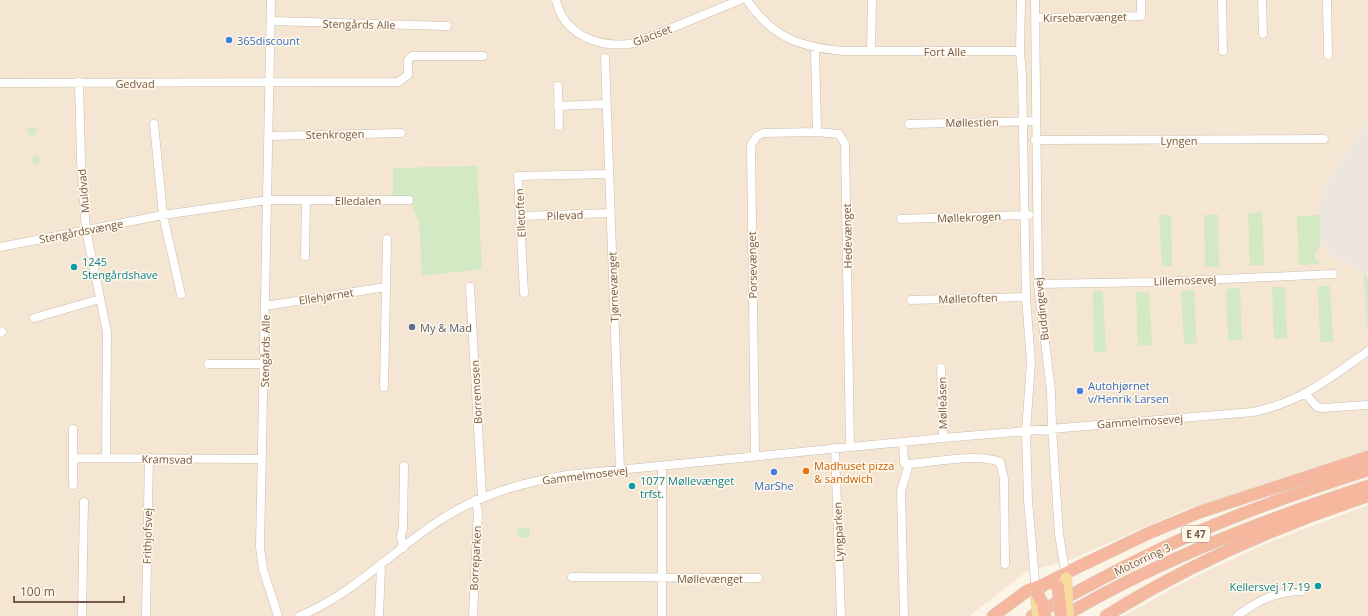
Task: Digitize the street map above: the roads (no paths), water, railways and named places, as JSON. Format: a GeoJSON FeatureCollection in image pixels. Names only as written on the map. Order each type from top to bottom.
{"type":"FeatureCollection","features":[{"type":"Feature","properties":{"kind":"highway"},"geometry":{"type":"LineString","coordinates":[[993,616],[1027,591],[1043,587],[1149,533],[1200,512],[1368,457]]}},
{"type":"Feature","properties":{"kind":"highway","name":"Motorring 3"},"geometry":{"type":"LineString","coordinates":[[1032,616],[1121,568],[1219,523],[1311,488],[1368,470]]}},
{"type":"Feature","properties":{"kind":"highway","name":"Motorring 3"},"geometry":{"type":"LineString","coordinates":[[1063,616],[1145,574],[1221,539],[1302,507],[1368,486]]}},
{"type":"Feature","properties":{"kind":"highway"},"geometry":{"type":"LineString","coordinates":[[1106,616],[1138,596],[1190,568],[1261,536],[1330,508],[1368,496]]}},
{"type":"Feature","properties":{"kind":"highway"},"geometry":{"type":"LineString","coordinates":[[1043,587],[1045,616]]}},
{"type":"Feature","properties":{"kind":"highway"},"geometry":{"type":"LineString","coordinates":[[1043,587],[1058,587],[1063,616]]}},
{"type":"Feature","properties":{"kind":"main road","name":"Buddingevej"},"geometry":{"type":"LineString","coordinates":[[1066,576],[1068,616]]}},
{"type":"Feature","properties":{"kind":"main road","name":"Buddingevej"},"geometry":{"type":"LineString","coordinates":[[1038,616],[1043,587]]}},
{"type":"Feature","properties":{"kind":"street","name":"Stengårds Alle"},"geometry":{"type":"LineString","coordinates":[[271,0],[260,547],[263,568],[278,616]]}},
{"type":"Feature","properties":{"kind":"street","name":"Glaciset"},"geometry":{"type":"LineString","coordinates":[[556,0],[562,16],[570,26],[581,35],[606,45],[620,46],[635,43],[740,0]]}},
{"type":"Feature","properties":{"kind":"street","name":"Fort Alle"},"geometry":{"type":"LineString","coordinates":[[748,0],[756,13],[773,29],[793,41],[815,49],[871,51],[1020,51]]}},
{"type":"Feature","properties":{"kind":"street"},"geometry":{"type":"LineString","coordinates":[[871,51],[872,0]]}},
{"type":"Feature","properties":{"kind":"street","name":"Buddingevej"},"geometry":{"type":"LineString","coordinates":[[1021,0],[1020,51],[1023,121],[1026,297],[1031,362],[1026,431],[1028,500],[1043,587]]}},
{"type":"Feature","properties":{"kind":"street","name":"Buddingevej"},"geometry":{"type":"LineString","coordinates":[[1035,0],[1035,140],[1038,284],[1051,391],[1059,534],[1066,576]]}},
{"type":"Feature","properties":{"kind":"street","name":"Kirsebærvænget"},"geometry":{"type":"LineString","coordinates":[[1036,18],[1141,16],[1141,0]]}},
{"type":"Feature","properties":{"kind":"street"},"geometry":{"type":"LineString","coordinates":[[1222,0],[1223,51]]}},
{"type":"Feature","properties":{"kind":"street"},"geometry":{"type":"LineString","coordinates":[[1262,0],[1263,34]]}},
{"type":"Feature","properties":{"kind":"street"},"geometry":{"type":"LineString","coordinates":[[1327,0],[1328,55]]}},
{"type":"Feature","properties":{"kind":"street","name":"Stengårds Alle"},"geometry":{"type":"LineString","coordinates":[[271,21],[447,26]]}},
{"type":"Feature","properties":{"kind":"street"},"geometry":{"type":"LineString","coordinates":[[815,49],[817,132]]}},
{"type":"Feature","properties":{"kind":"street"},"geometry":{"type":"LineString","coordinates":[[269,84],[398,82],[408,75],[408,60],[412,56],[483,56]]}},
{"type":"Feature","properties":{"kind":"street","name":"Tjørnevænget"},"geometry":{"type":"LineString","coordinates":[[605,58],[620,470]]}},
{"type":"Feature","properties":{"kind":"street","name":"Gedvad"},"geometry":{"type":"LineString","coordinates":[[0,83],[79,82],[269,84]]}},
{"type":"Feature","properties":{"kind":"street","name":"Muldvad"},"geometry":{"type":"LineString","coordinates":[[79,82],[81,160],[86,230],[107,342],[106,458]]}},
{"type":"Feature","properties":{"kind":"street"},"geometry":{"type":"LineString","coordinates":[[558,86],[559,126]]}},
{"type":"Feature","properties":{"kind":"street"},"geometry":{"type":"LineString","coordinates":[[558,106],[607,104]]}},
{"type":"Feature","properties":{"kind":"street","name":"Møllestien"},"geometry":{"type":"LineString","coordinates":[[909,124],[1035,121]]}},
{"type":"Feature","properties":{"kind":"street"},"geometry":{"type":"LineString","coordinates":[[154,124],[163,215],[181,294]]}},
{"type":"Feature","properties":{"kind":"street","name":"Hedevænget"},"geometry":{"type":"LineString","coordinates":[[817,132],[839,134],[845,144],[850,447]]}},
{"type":"Feature","properties":{"kind":"street","name":"Porsevænget"},"geometry":{"type":"LineString","coordinates":[[755,456],[751,145],[757,136],[763,133],[817,132]]}},
{"type":"Feature","properties":{"kind":"street","name":"Stenkrogen"},"geometry":{"type":"LineString","coordinates":[[269,136],[402,133]]}},
{"type":"Feature","properties":{"kind":"street","name":"Lyngen"},"geometry":{"type":"LineString","coordinates":[[1035,140],[1324,139]]}},
{"type":"Feature","properties":{"kind":"street","name":"Elletoften"},"geometry":{"type":"LineString","coordinates":[[524,293],[518,176],[609,174]]}},
{"type":"Feature","properties":{"kind":"street","name":"Stengårdsvænge"},"geometry":{"type":"LineString","coordinates":[[0,247],[163,215],[268,200]]}},
{"type":"Feature","properties":{"kind":"street","name":"Elledalen"},"geometry":{"type":"LineString","coordinates":[[268,200],[409,200]]}},
{"type":"Feature","properties":{"kind":"street"},"geometry":{"type":"LineString","coordinates":[[305,256],[306,200]]}},
{"type":"Feature","properties":{"kind":"street","name":"Pilevad"},"geometry":{"type":"LineString","coordinates":[[520,216],[610,213]]}},
{"type":"Feature","properties":{"kind":"street","name":"Møllekrogen"},"geometry":{"type":"LineString","coordinates":[[901,219],[1036,215]]}},
{"type":"Feature","properties":{"kind":"street"},"geometry":{"type":"LineString","coordinates":[[384,387],[387,238]]}},
{"type":"Feature","properties":{"kind":"street","name":"Lillemosevej"},"geometry":{"type":"LineString","coordinates":[[1038,284],[1159,282],[1333,274]]}},
{"type":"Feature","properties":{"kind":"street","name":"Ellehjørnet"},"geometry":{"type":"LineString","coordinates":[[265,306],[386,287]]}},
{"type":"Feature","properties":{"kind":"street","name":"Borremosen"},"geometry":{"type":"LineString","coordinates":[[470,287],[478,498]]}},
{"type":"Feature","properties":{"kind":"street","name":"Mølletoften"},"geometry":{"type":"LineString","coordinates":[[911,300],[1026,297]]}},
{"type":"Feature","properties":{"kind":"street"},"geometry":{"type":"LineString","coordinates":[[34,318],[100,299]]}},
{"type":"Feature","properties":{"kind":"street","name":"Gammelmosevej"},"geometry":{"type":"LineString","coordinates":[[300,616],[344,594],[436,523],[478,498],[533,481],[620,470],[835,448],[1052,428],[1253,412],[1273,408],[1306,394],[1368,351]]}},
{"type":"Feature","properties":{"kind":"street"},"geometry":{"type":"LineString","coordinates":[[208,364],[264,364]]}},
{"type":"Feature","properties":{"kind":"street","name":"Mølleåsen"},"geometry":{"type":"LineString","coordinates":[[941,368],[943,438]]}},
{"type":"Feature","properties":{"kind":"street"},"geometry":{"type":"LineString","coordinates":[[1306,394],[1316,407],[1322,408],[1368,405]]}},
{"type":"Feature","properties":{"kind":"street"},"geometry":{"type":"LineString","coordinates":[[73,429],[73,485]]}},
{"type":"Feature","properties":{"kind":"street"},"geometry":{"type":"LineString","coordinates":[[903,442],[904,463],[909,464],[964,459],[993,459],[1000,462],[1003,468],[1004,479],[1005,564]]}},
{"type":"Feature","properties":{"kind":"street","name":"Lyngparken"},"geometry":{"type":"LineString","coordinates":[[835,448],[841,616]]}},
{"type":"Feature","properties":{"kind":"street","name":"Kramsvad"},"geometry":{"type":"LineString","coordinates":[[73,458],[262,460]]}},
{"type":"Feature","properties":{"kind":"street","name":"Frithjofsvej"},"geometry":{"type":"LineString","coordinates":[[146,614],[149,458]]}},
{"type":"Feature","properties":{"kind":"street"},"geometry":{"type":"LineString","coordinates":[[904,616],[901,490],[909,464]]}},
{"type":"Feature","properties":{"kind":"street"},"geometry":{"type":"LineString","coordinates":[[403,548],[401,536],[403,528],[404,466]]}},
{"type":"Feature","properties":{"kind":"street","name":"Møllevænget"},"geometry":{"type":"LineString","coordinates":[[662,466],[662,616]]}},
{"type":"Feature","properties":{"kind":"street","name":"Borreparken"},"geometry":{"type":"LineString","coordinates":[[473,616],[478,498]]}},
{"type":"Feature","properties":{"kind":"street"},"geometry":{"type":"LineString","coordinates":[[82,616],[84,502]]}},
{"type":"Feature","properties":{"kind":"street"},"geometry":{"type":"LineString","coordinates":[[379,616],[381,565]]}},
{"type":"Feature","properties":{"kind":"street","name":"Møllevænget"},"geometry":{"type":"LineString","coordinates":[[572,577],[758,578]]}},
{"type":"Feature","properties":{"kind":"street"},"geometry":{"type":"LineString","coordinates":[[1237,616],[1269,596],[1279,592],[1301,591]]}},
{"type":"Feature","properties":{"kind":"place","name":"365discount"},"geometry":{"type":"Point","coordinates":[229,40]}},
{"type":"Feature","properties":{"kind":"place","name":"1245 Stengårdshave"},"geometry":{"type":"Point","coordinates":[74,267]}},
{"type":"Feature","properties":{"kind":"place","name":"My & Mad"},"geometry":{"type":"Point","coordinates":[412,327]}},
{"type":"Feature","properties":{"kind":"place","name":"Autohjørnet v/Henrik Larsen"},"geometry":{"type":"Point","coordinates":[1080,391]}},
{"type":"Feature","properties":{"kind":"place","name":"Madhuset pizza & sandwich"},"geometry":{"type":"Point","coordinates":[806,471]}},
{"type":"Feature","properties":{"kind":"place","name":"MarShe"},"geometry":{"type":"Point","coordinates":[774,472]}},
{"type":"Feature","properties":{"kind":"place","name":"1077 Møllevænget trfst."},"geometry":{"type":"Point","coordinates":[632,486]}},
{"type":"Feature","properties":{"kind":"place","name":"Kellersvej 17-19"},"geometry":{"type":"Point","coordinates":[1318,586]}}]}
